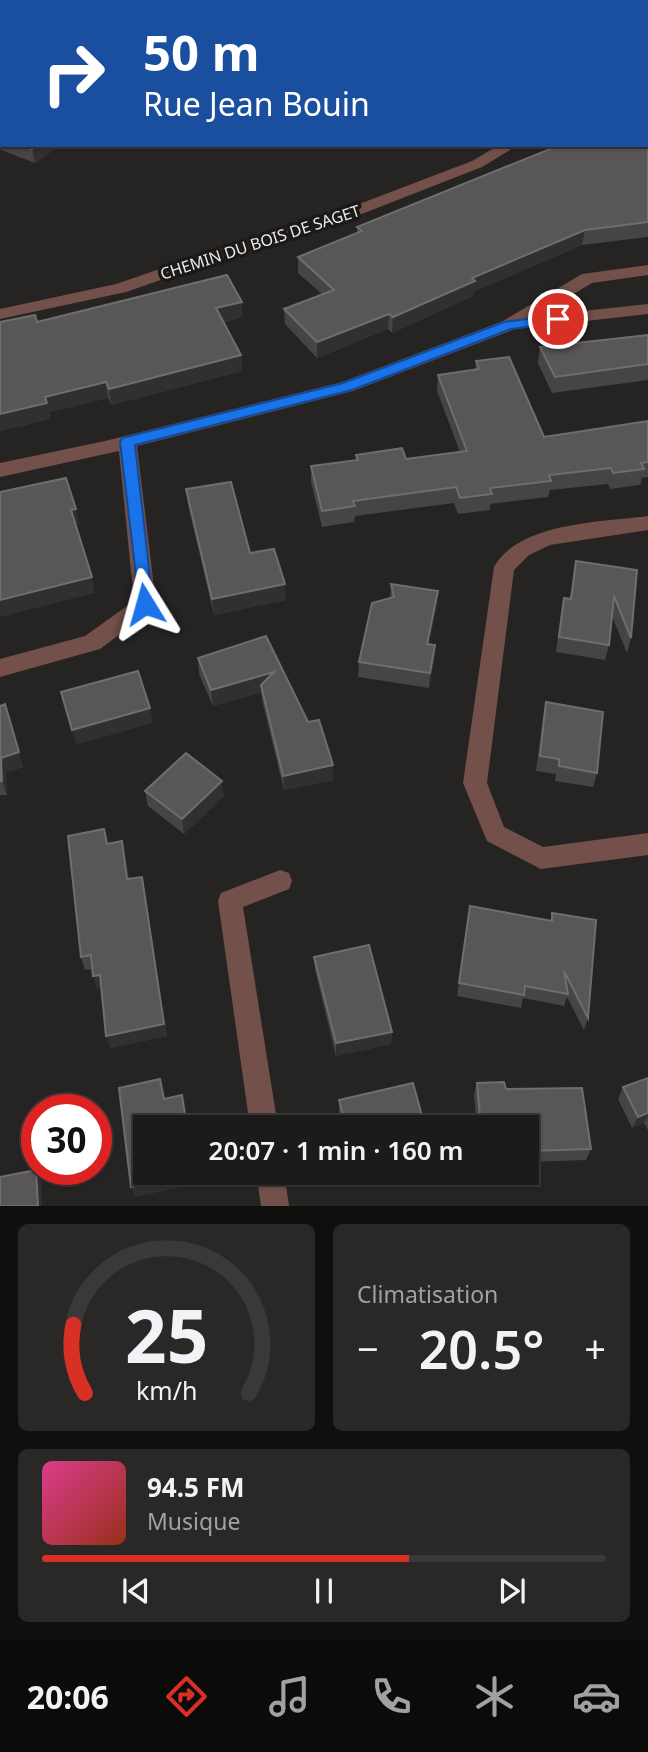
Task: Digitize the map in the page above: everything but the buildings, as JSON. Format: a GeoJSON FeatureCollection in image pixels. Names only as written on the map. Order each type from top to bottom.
{"type":"FeatureCollection","features":[{"type":"Feature","properties":{"kind":"street","name":"CHEMIN DU BOIS DE SAGET"},"geometry":{"type":"LineString","coordinates":[[0,314],[120,288],[277,234],[325,223],[477,164],[507,147]]}},
{"type":"Feature","properties":{"kind":"street"},"geometry":{"type":"LineString","coordinates":[[0,470],[127,442],[347,387],[509,325],[586,278],[648,270]]}},
{"type":"Feature","properties":{"kind":"street"},"geometry":{"type":"LineString","coordinates":[[586,278],[591,297],[608,314]]}},
{"type":"Feature","properties":{"kind":"street"},"geometry":{"type":"LineString","coordinates":[[509,325],[648,309]]}},
{"type":"Feature","properties":{"kind":"street"},"geometry":{"type":"LineString","coordinates":[[0,668],[92,643],[145,604],[127,442]]}},
{"type":"Feature","properties":{"kind":"street"},"geometry":{"type":"LineString","coordinates":[[648,523],[546,538],[522,550],[504,567],[475,782],[495,834],[541,858],[648,844]]}},
{"type":"Feature","properties":{"kind":"street"},"geometry":{"type":"LineString","coordinates":[[262,1115],[230,901],[280,881]]}},
{"type":"Feature","properties":{"kind":"street"},"geometry":{"type":"LineString","coordinates":[[272,1185],[275,1206]]}},
{"type":"Feature","properties":{"kind":"route"},"geometry":{"type":"LineString","coordinates":[[145,604],[127,442],[347,387],[509,325],[558,319]]}}]}
